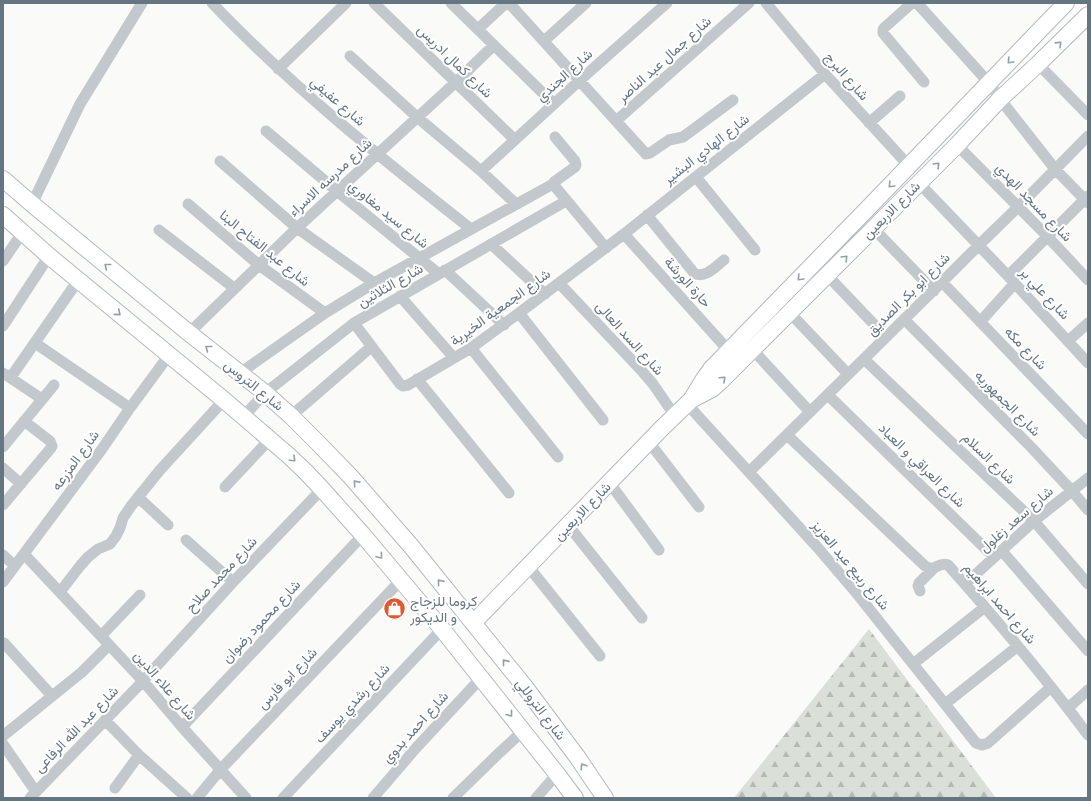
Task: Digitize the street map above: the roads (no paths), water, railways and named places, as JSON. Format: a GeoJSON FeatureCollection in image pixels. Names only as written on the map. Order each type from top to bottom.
{"type":"FeatureCollection","features":[{"type":"Feature","properties":{"kind":"street"},"geometry":{"type":"LineString","coordinates":[[32,204],[80,104],[142,3]]}},
{"type":"Feature","properties":{"kind":"street","name":"شارع عفيفي"},"geometry":{"type":"LineString","coordinates":[[212,3],[278,68],[377,154],[471,229]]}},
{"type":"Feature","properties":{"kind":"street"},"geometry":{"type":"LineString","coordinates":[[278,68],[346,3]]}},
{"type":"Feature","properties":{"kind":"street","name":"شارع كمال ادريس"},"geometry":{"type":"LineString","coordinates":[[374,3],[515,140]]}},
{"type":"Feature","properties":{"kind":"street"},"geometry":{"type":"LineString","coordinates":[[451,3],[554,104]]}},
{"type":"Feature","properties":{"kind":"street"},"geometry":{"type":"LineString","coordinates":[[478,29],[507,3],[544,41],[644,153],[650,153],[669,140],[683,137],[732,100]]}},
{"type":"Feature","properties":{"kind":"street"},"geometry":{"type":"LineString","coordinates":[[544,41],[586,3]]}},
{"type":"Feature","properties":{"kind":"street","name":"شارع الجندي"},"geometry":{"type":"LineString","coordinates":[[481,171],[667,3]]}},
{"type":"Feature","properties":{"kind":"street","name":"شارع جمال عبد الناصر"},"geometry":{"type":"LineString","coordinates":[[616,121],[749,3]]}},
{"type":"Feature","properties":{"kind":"street","name":"شارع البرج"},"geometry":{"type":"LineString","coordinates":[[766,3],[825,74],[909,166]]}},
{"type":"Feature","properties":{"kind":"street"},"geometry":{"type":"LineString","coordinates":[[912,3],[884,28],[883,33],[924,82]]}},
{"type":"Feature","properties":{"kind":"street"},"geometry":{"type":"LineString","coordinates":[[917,3],[989,83],[1055,169],[1087,199],[1048,237],[1012,279],[980,322]]}},
{"type":"Feature","properties":{"kind":"street","name":"شارع الاربعين"},"geometry":{"type":"LineString","coordinates":[[474,623],[609,482],[689,402],[711,369],[1066,3]]}},
{"type":"Feature","properties":{"kind":"street","name":"شارع الاربعين"},"geometry":{"type":"LineString","coordinates":[[689,402],[717,385],[828,276],[873,228],[957,145],[1000,99],[1086,21]]}},
{"type":"Feature","properties":{"kind":"street","name":"شارع مدرسه الاسراء"},"geometry":{"type":"LineString","coordinates":[[189,332],[297,228],[456,82],[494,45]]}},
{"type":"Feature","properties":{"kind":"street"},"geometry":{"type":"LineString","coordinates":[[350,56],[417,117],[481,171],[516,204]]}},
{"type":"Feature","properties":{"kind":"street"},"geometry":{"type":"LineString","coordinates":[[1038,64],[1088,115]]}},
{"type":"Feature","properties":{"kind":"street","name":"شارع الهادي البشير"},"geometry":{"type":"LineString","coordinates":[[606,248],[825,74]]}},
{"type":"Feature","properties":{"kind":"street"},"geometry":{"type":"LineString","coordinates":[[869,123],[900,96]]}},
{"type":"Feature","properties":{"kind":"street","name":"شارع سيد مغاوري"},"geometry":{"type":"LineString","coordinates":[[266,131],[419,258],[442,272],[504,325]]}},
{"type":"Feature","properties":{"kind":"street","name":"شارع ابو بكر الصديق"},"geometry":{"type":"LineString","coordinates":[[749,472],[934,291],[1088,136]]}},
{"type":"Feature","properties":{"kind":"street","name":"شارع الثلاثين"},"geometry":{"type":"LineString","coordinates":[[240,373],[325,313],[374,283],[553,184],[576,165],[575,161],[555,137]]}},
{"type":"Feature","properties":{"kind":"street","name":"شارع مسجد الهدي"},"geometry":{"type":"LineString","coordinates":[[957,145],[1048,237],[1088,280]]}},
{"type":"Feature","properties":{"kind":"street"},"geometry":{"type":"LineString","coordinates":[[220,161],[297,228],[374,283]]}},
{"type":"Feature","properties":{"kind":"street"},"geometry":{"type":"LineString","coordinates":[[696,177],[755,250]]}},
{"type":"Feature","properties":{"kind":"street","name":"شارع التروس"},"geometry":{"type":"LineString","coordinates":[[3,179],[265,393],[291,416],[351,477],[411,546],[474,623]]}},
{"type":"Feature","properties":{"kind":"street","name":"شارع علي بر"},"geometry":{"type":"LineString","coordinates":[[919,183],[1012,279],[1088,363]]}},
{"type":"Feature","properties":{"kind":"street"},"geometry":{"type":"LineString","coordinates":[[553,184],[606,248]]}},
{"type":"Feature","properties":{"kind":"street","name":"شارع الثلاثين"},"geometry":{"type":"LineString","coordinates":[[243,416],[265,393],[354,323],[566,201]]}},
{"type":"Feature","properties":{"kind":"street","name":"شارع عبد الفتاح البنا"},"geometry":{"type":"LineString","coordinates":[[188,204],[259,265],[325,313]]}},
{"type":"Feature","properties":{"kind":"street"},"geometry":{"type":"LineString","coordinates":[[3,215],[49,256],[79,279],[224,400],[297,463],[363,535],[442,629]]}},
{"type":"Feature","properties":{"kind":"street"},"geometry":{"type":"LineString","coordinates":[[648,215],[697,275],[704,275],[724,260]]}},
{"type":"Feature","properties":{"kind":"street"},"geometry":{"type":"LineString","coordinates":[[873,228],[934,291]]}},
{"type":"Feature","properties":{"kind":"street"},"geometry":{"type":"LineString","coordinates":[[159,230],[234,288]]}},
{"type":"Feature","properties":{"kind":"street"},"geometry":{"type":"LineString","coordinates":[[3,262],[22,233]]}},
{"type":"Feature","properties":{"kind":"street","name":"حارة الورشة"},"geometry":{"type":"LineString","coordinates":[[624,234],[729,351]]}},
{"type":"Feature","properties":{"kind":"street"},"geometry":{"type":"LineString","coordinates":[[491,244],[544,294]]}},
{"type":"Feature","properties":{"kind":"street","name":"شارع الجمعية الخيرية"},"geometry":{"type":"LineString","coordinates":[[412,382],[471,348],[519,314],[606,248]]}},
{"type":"Feature","properties":{"kind":"street"},"geometry":{"type":"LineString","coordinates":[[3,326],[49,256]]}},
{"type":"Feature","properties":{"kind":"street"},"geometry":{"type":"LineString","coordinates":[[828,276],[886,337]]}},
{"type":"Feature","properties":{"kind":"street"},"geometry":{"type":"LineString","coordinates":[[42,399],[7,375],[35,343],[79,279]]}},
{"type":"Feature","properties":{"kind":"street","name":"شارع مكه"},"geometry":{"type":"LineString","coordinates":[[942,282],[1088,434]]}},
{"type":"Feature","properties":{"kind":"street","name":"شارع السد العالى"},"geometry":{"type":"LineString","coordinates":[[559,283],[641,370],[657,389],[675,416]]}},
{"type":"Feature","properties":{"kind":"street"},"geometry":{"type":"LineString","coordinates":[[400,296],[454,358]]}},
{"type":"Feature","properties":{"kind":"street"},"geometry":{"type":"LineString","coordinates":[[790,313],[848,374]]}},
{"type":"Feature","properties":{"kind":"street"},"geometry":{"type":"LineString","coordinates":[[519,314],[603,420]]}},
{"type":"Feature","properties":{"kind":"street","name":"شارع الجمهوريه"},"geometry":{"type":"LineString","coordinates":[[904,319],[1031,447],[1088,510]]}},
{"type":"Feature","properties":{"kind":"street"},"geometry":{"type":"LineString","coordinates":[[354,323],[400,384],[403,386],[412,382],[509,493]]}},
{"type":"Feature","properties":{"kind":"street"},"geometry":{"type":"LineString","coordinates":[[1068,341],[1088,323]]}},
{"type":"Feature","properties":{"kind":"street"},"geometry":{"type":"LineString","coordinates":[[35,343],[130,408]]}},
{"type":"Feature","properties":{"kind":"street"},"geometry":{"type":"LineString","coordinates":[[291,416],[371,347]]}},
{"type":"Feature","properties":{"kind":"street"},"geometry":{"type":"LineString","coordinates":[[471,348],[558,457]]}},
{"type":"Feature","properties":{"kind":"street"},"geometry":{"type":"LineString","coordinates":[[752,350],[810,412]]}},
{"type":"Feature","properties":{"kind":"street","name":"شارع المزرعه"},"geometry":{"type":"LineString","coordinates":[[3,582],[102,449],[169,355]]}},
{"type":"Feature","properties":{"kind":"street","name":"شارع السلام"},"geometry":{"type":"LineString","coordinates":[[864,359],[1034,522],[1088,584]]}},
{"type":"Feature","properties":{"kind":"street"},"geometry":{"type":"LineString","coordinates":[[3,447],[54,384]]}},
{"type":"Feature","properties":{"kind":"street","name":"شارع العراقي و العباد"},"geometry":{"type":"LineString","coordinates":[[828,395],[998,554],[1088,651]]}},
{"type":"Feature","properties":{"kind":"street"},"geometry":{"type":"LineString","coordinates":[[60,592],[88,557],[98,549],[110,544],[120,528],[123,518],[138,497],[160,470],[224,400]]}},
{"type":"Feature","properties":{"kind":"street","name":"شارع ربيع عبد العزيز"},"geometry":{"type":"LineString","coordinates":[[689,402],[858,595],[976,743],[982,745],[988,743],[1051,687]]}},
{"type":"Feature","properties":{"kind":"street"},"geometry":{"type":"LineString","coordinates":[[3,505],[52,446],[50,442],[24,421]]}},
{"type":"Feature","properties":{"kind":"street","name":"شارع احمد ابراهيم"},"geometry":{"type":"LineString","coordinates":[[787,435],[925,566],[928,568],[934,568],[941,564],[946,564],[1018,646],[1088,735]]}},
{"type":"Feature","properties":{"kind":"street"},"geometry":{"type":"LineString","coordinates":[[225,487],[270,439]]}},
{"type":"Feature","properties":{"kind":"street"},"geometry":{"type":"LineString","coordinates":[[649,442],[699,507]]}},
{"type":"Feature","properties":{"kind":"street"},"geometry":{"type":"LineString","coordinates":[[3,468],[21,484]]}},
{"type":"Feature","properties":{"kind":"street","name":"شارع سعد زغلول"},"geometry":{"type":"LineString","coordinates":[[965,584],[1034,522],[1088,478]]}},
{"type":"Feature","properties":{"kind":"street"},"geometry":{"type":"LineString","coordinates":[[609,482],[659,550]]}},
{"type":"Feature","properties":{"kind":"street","name":"شارع محمد صلاح"},"geometry":{"type":"LineString","coordinates":[[143,681],[233,582],[322,489]]}},
{"type":"Feature","properties":{"kind":"street"},"geometry":{"type":"LineString","coordinates":[[138,497],[168,525]]}},
{"type":"Feature","properties":{"kind":"street"},"geometry":{"type":"LineString","coordinates":[[568,525],[642,618]]}},
{"type":"Feature","properties":{"kind":"street","name":"شارع محمود رضوان"},"geometry":{"type":"LineString","coordinates":[[182,727],[363,535]]}},
{"type":"Feature","properties":{"kind":"street"},"geometry":{"type":"LineString","coordinates":[[186,540],[233,582]]}},
{"type":"Feature","properties":{"kind":"street","name":"شارع علاء الدين"},"geometry":{"type":"LineString","coordinates":[[24,554],[143,681],[246,798]]}},
{"type":"Feature","properties":{"kind":"street"},"geometry":{"type":"LineString","coordinates":[[3,555],[15,566]]}},
{"type":"Feature","properties":{"kind":"street"},"geometry":{"type":"LineString","coordinates":[[528,566],[600,656]]}},
{"type":"Feature","properties":{"kind":"street"},"geometry":{"type":"LineString","coordinates":[[920,591],[918,586],[919,583],[934,568]]}},
{"type":"Feature","properties":{"kind":"street","name":"شارع ابو فارس"},"geometry":{"type":"LineString","coordinates":[[197,798],[221,769],[401,580]]}},
{"type":"Feature","properties":{"kind":"street"},"geometry":{"type":"LineString","coordinates":[[101,636],[140,595]]}},
{"type":"Feature","properties":{"kind":"street"},"geometry":{"type":"LineString","coordinates":[[913,664],[985,607]]}},
{"type":"Feature","properties":{"kind":"street","name":"شارع التروللي"},"geometry":{"type":"LineString","coordinates":[[474,623],[538,704],[578,758],[602,797]]}},
{"type":"Feature","properties":{"kind":"street","name":"شارع التروللي"},"geometry":{"type":"LineString","coordinates":[[442,629],[575,798]]}},
{"type":"Feature","properties":{"kind":"street","name":"شارع رشدي يوسف"},"geometry":{"type":"LineString","coordinates":[[283,798],[442,629]]}},
{"type":"Feature","properties":{"kind":"street"},"geometry":{"type":"LineString","coordinates":[[4,643],[52,696]]}},
{"type":"Feature","properties":{"kind":"street"},"geometry":{"type":"LineString","coordinates":[[3,736],[82,672],[109,645]]}},
{"type":"Feature","properties":{"kind":"street"},"geometry":{"type":"LineString","coordinates":[[945,704],[1018,646]]}},
{"type":"Feature","properties":{"kind":"street","name":"شارع احمد بدوي"},"geometry":{"type":"LineString","coordinates":[[373,798],[416,748],[481,678]]}},
{"type":"Feature","properties":{"kind":"street","name":"شارع عبد الله الرفاعى"},"geometry":{"type":"LineString","coordinates":[[33,795],[143,681]]}},
{"type":"Feature","properties":{"kind":"street"},"geometry":{"type":"LineString","coordinates":[[1068,708],[1088,690]]}},
{"type":"Feature","properties":{"kind":"street"},"geometry":{"type":"LineString","coordinates":[[105,720],[139,755],[187,798]]}},
{"type":"Feature","properties":{"kind":"street"},"geometry":{"type":"LineString","coordinates":[[453,798],[523,732]]}},
{"type":"Feature","properties":{"kind":"street"},"geometry":{"type":"LineString","coordinates":[[3,744],[33,795]]}},
{"type":"Feature","properties":{"kind":"street"},"geometry":{"type":"LineString","coordinates":[[115,788],[139,755]]}},
{"type":"Feature","properties":{"kind":"street"},"geometry":{"type":"LineString","coordinates":[[536,798],[557,774]]}},
{"type":"Feature","properties":{"kind":"place","name":"كروما للزجاج و الديكور"},"geometry":{"type":"Point","coordinates":[394,609]}}]}
